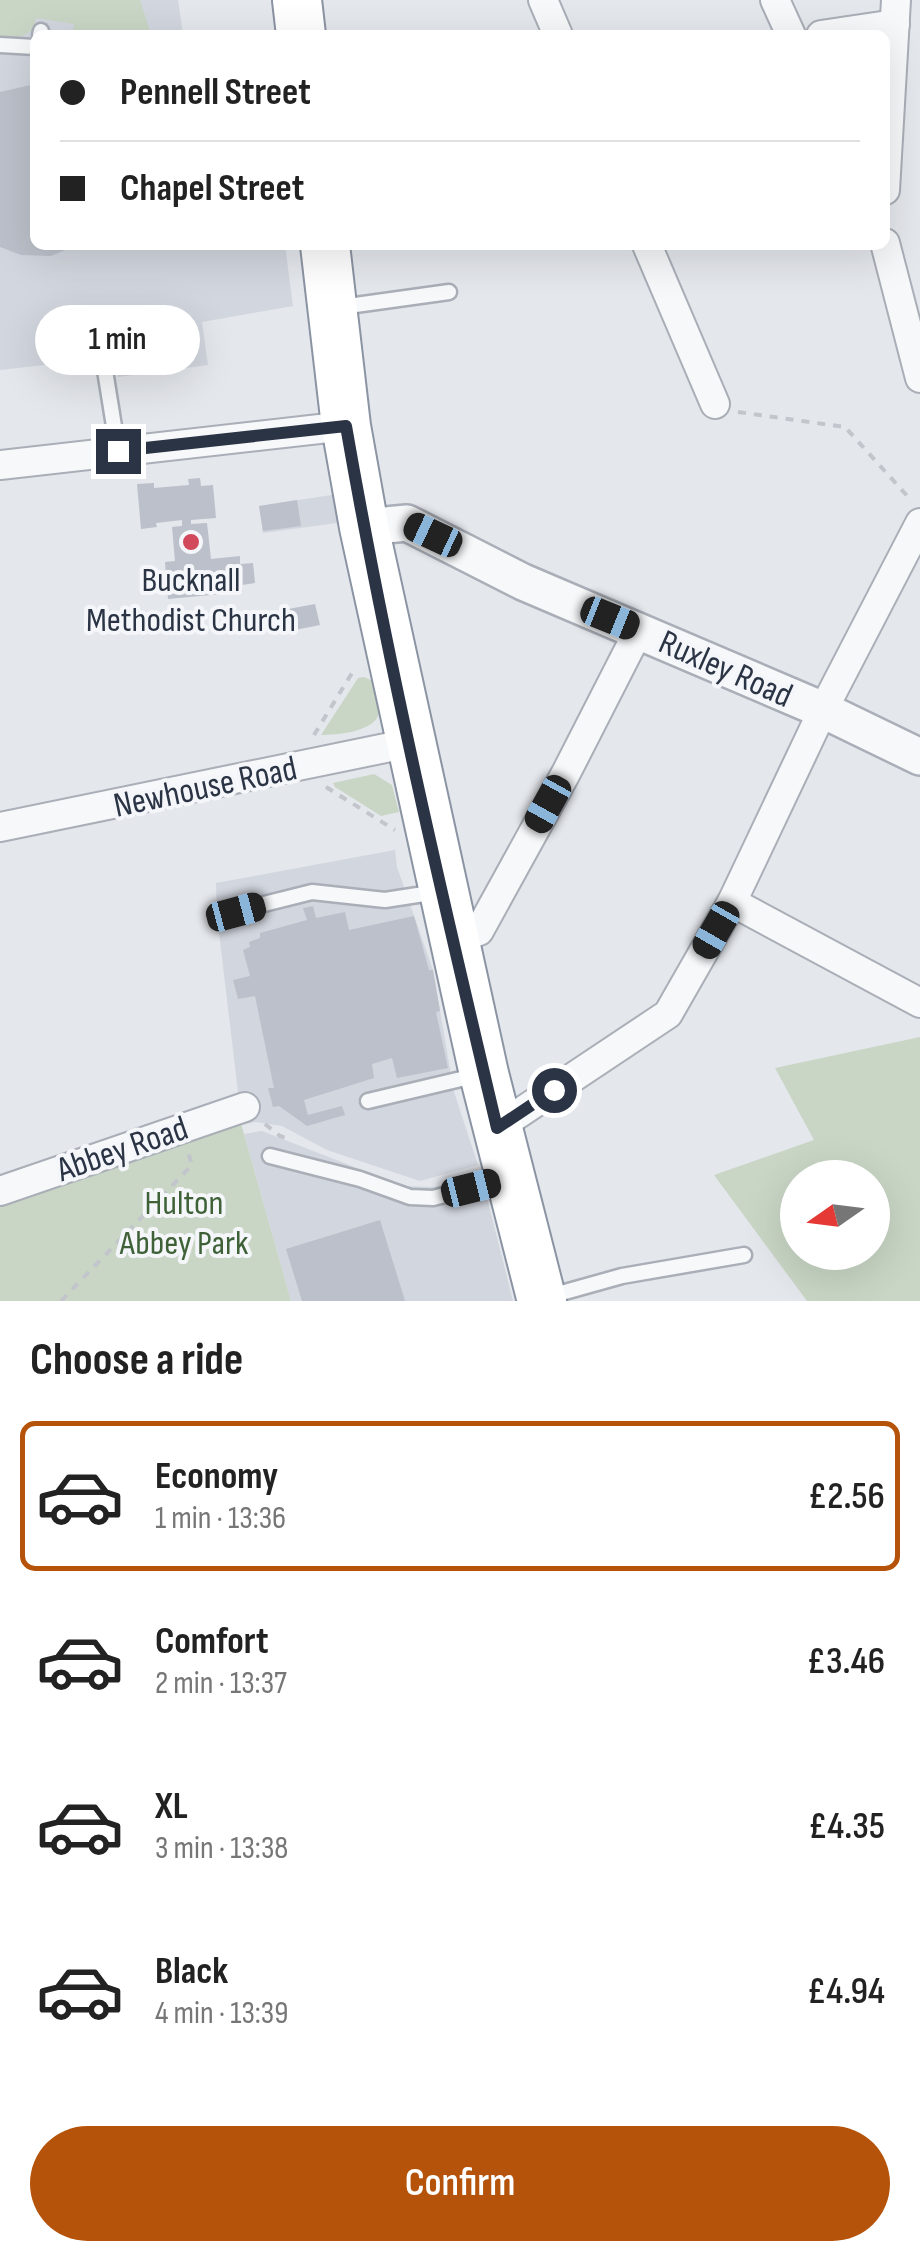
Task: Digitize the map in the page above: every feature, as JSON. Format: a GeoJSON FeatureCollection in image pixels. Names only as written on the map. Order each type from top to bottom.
{"type":"FeatureCollection","features":[{"type":"Feature","properties":{"kind":"highway"},"geometry":{"type":"LineString","coordinates":[[297,0],[300,30]]}},
{"type":"Feature","properties":{"kind":"highway"},"geometry":{"type":"LineString","coordinates":[[326,250],[346,426],[364,527],[484,1074],[542,1300]]}},
{"type":"Feature","properties":{"kind":"street"},"geometry":{"type":"LineString","coordinates":[[543,0],[556,30]]}},
{"type":"Feature","properties":{"kind":"street"},"geometry":{"type":"LineString","coordinates":[[775,0],[789,30]]}},
{"type":"Feature","properties":{"kind":"street"},"geometry":{"type":"LineString","coordinates":[[838,30],[896,12],[890,107]]}},
{"type":"Feature","properties":{"kind":"street"},"geometry":{"type":"LineString","coordinates":[[649,250],[714,404]]}},
{"type":"Feature","properties":{"kind":"street"},"geometry":{"type":"LineString","coordinates":[[887,250],[920,378]]}},
{"type":"Feature","properties":{"kind":"street"},"geometry":{"type":"LineString","coordinates":[[0,464],[346,426]]}},
{"type":"Feature","properties":{"kind":"street"},"geometry":{"type":"LineString","coordinates":[[497,1128],[668,1014],[732,902],[823,710],[920,522]]}},
{"type":"Feature","properties":{"kind":"street","name":"Ruxley Road"},"geometry":{"type":"LineString","coordinates":[[364,527],[407,523],[523,582],[823,710],[920,757]]}},
{"type":"Feature","properties":{"kind":"street"},"geometry":{"type":"LineString","coordinates":[[454,940],[479,930],[639,630]]}},
{"type":"Feature","properties":{"kind":"street","name":"Newhouse Road"},"geometry":{"type":"LineString","coordinates":[[0,827],[410,743]]}},
{"type":"Feature","properties":{"kind":"street"},"geometry":{"type":"LineString","coordinates":[[732,902],[920,1003]]}},
{"type":"Feature","properties":{"kind":"street","name":"Abbey Road"},"geometry":{"type":"LineString","coordinates":[[0,1191],[244,1106]]}},
{"type":"Feature","properties":{"kind":"lane"},"geometry":{"type":"LineString","coordinates":[[0,45],[30,47]]}},
{"type":"Feature","properties":{"kind":"lane"},"geometry":{"type":"LineString","coordinates":[[332,308],[449,292]]}},
{"type":"Feature","properties":{"kind":"lane"},"geometry":{"type":"LineString","coordinates":[[103,358],[118,451]]}},
{"type":"Feature","properties":{"kind":"lane"},"geometry":{"type":"LineString","coordinates":[[236,912],[312,892],[384,900],[442,890]]}},
{"type":"Feature","properties":{"kind":"lane"},"geometry":{"type":"LineString","coordinates":[[368,1101],[484,1074]]}},
{"type":"Feature","properties":{"kind":"lane"},"geometry":{"type":"LineString","coordinates":[[270,1156],[360,1179],[410,1197],[432,1198],[509,1179]]}},
{"type":"Feature","properties":{"kind":"lane"},"geometry":{"type":"LineString","coordinates":[[542,1300],[622,1276],[744,1255]]}},
{"type":"Feature","properties":{"kind":"path"},"geometry":{"type":"LineString","coordinates":[[714,404],[728,410],[844,427],[920,510]]}},
{"type":"Feature","properties":{"kind":"path"},"geometry":{"type":"LineString","coordinates":[[244,1106],[280,1136],[296,1142]]}},
{"type":"Feature","properties":{"kind":"path"},"geometry":{"type":"LineString","coordinates":[[61,1301],[192,1165],[181,1128]]}},
{"type":"Feature","properties":{"kind":"shaded area"},"geometry":{"type":"Polygon","coordinates":[[[0,0],[178,0],[182,30],[30,30],[30,250],[286,250],[293,306],[202,322],[208,365],[118,377],[115,357],[0,370],[0,0]]]}},
{"type":"Feature","properties":{"kind":"shaded area"},"geometry":{"type":"Polygon","coordinates":[[[338,494],[344,522],[263,533],[259,506],[338,494]]]}},
{"type":"Feature","properties":{"kind":"shaded area"},"geometry":{"type":"Polygon","coordinates":[[[395,850],[397,867],[433,970],[454,1092],[478,1165],[420,1181],[327,1150],[282,1126],[255,1122],[242,1125],[217,916],[216,883],[395,850]]]}},
{"type":"Feature","properties":{"kind":"shaded area"},"geometry":{"type":"Polygon","coordinates":[[[262,1131],[403,1186],[435,1187],[481,1174],[513,1301],[291,1301],[244,1134],[262,1131]]]}},
{"type":"Feature","properties":{"kind":"green space"},"geometry":{"type":"Polygon","coordinates":[[[0,0],[140,0],[149,30],[73,30],[74,24],[36,18],[33,30],[20,37],[0,36],[0,0]]]}},
{"type":"Feature","properties":{"kind":"green space"},"geometry":{"type":"Polygon","coordinates":[[[358,678],[373,681],[379,709],[376,719],[354,731],[321,735],[358,678]]]}},
{"type":"Feature","properties":{"kind":"green space"},"geometry":{"type":"Polygon","coordinates":[[[374,774],[392,785],[399,812],[381,816],[333,783],[374,774]]]}},
{"type":"Feature","properties":{"kind":"green space"},"geometry":{"type":"Polygon","coordinates":[[[920,1037],[920,1301],[807,1301],[784,1270],[890,1270],[890,1160],[780,1160],[780,1264],[714,1175],[814,1140],[775,1068],[920,1037]]]}},
{"type":"Feature","properties":{"kind":"green space","name":"Hulton Abbey Park"},"geometry":{"type":"Polygon","coordinates":[[[240,1120],[291,1301],[0,1301],[0,1198],[240,1120]]]}},
{"type":"Feature","properties":{"kind":"building"},"geometry":{"type":"Polygon","coordinates":[[[30,85],[30,250],[65,250],[51,256],[21,255],[0,247],[0,92],[30,85]]]}},
{"type":"Feature","properties":{"kind":"building","name":"Bucknall Methodist Church"},"geometry":{"type":"Polygon","coordinates":[[[200,478],[201,486],[213,485],[216,518],[191,520],[191,524],[207,523],[211,559],[240,556],[240,564],[253,563],[255,583],[242,585],[243,592],[168,599],[165,562],[175,561],[172,527],[182,526],[182,520],[141,529],[137,484],[154,483],[154,488],[189,485],[188,479],[200,478]]]}},
{"type":"Feature","properties":{"kind":"building"},"geometry":{"type":"Polygon","coordinates":[[[297,500],[301,526],[263,531],[259,506],[297,500]]]}},
{"type":"Feature","properties":{"kind":"building"},"geometry":{"type":"Polygon","coordinates":[[[315,604],[320,625],[295,630],[293,619],[285,620],[283,610],[315,604]]]}},
{"type":"Feature","properties":{"kind":"building"},"geometry":{"type":"Polygon","coordinates":[[[313,906],[316,918],[345,912],[349,930],[414,916],[429,970],[433,970],[440,1011],[436,1012],[448,1068],[397,1078],[392,1058],[372,1064],[374,1078],[304,1100],[308,1115],[342,1106],[345,1115],[307,1126],[279,1106],[273,1107],[268,1088],[274,1088],[255,996],[238,999],[233,980],[250,976],[243,950],[250,947],[249,942],[260,938],[260,933],[307,920],[303,908],[313,906]]]}},
{"type":"Feature","properties":{"kind":"building"},"geometry":{"type":"Polygon","coordinates":[[[380,1220],[405,1301],[302,1301],[286,1249],[380,1220]]]}},
{"type":"Feature","properties":{"kind":"place","name":"Bucknall Methodist Church"},"geometry":{"type":"Point","coordinates":[191,542]}},
{"type":"Feature","properties":{"kind":"route"},"geometry":{"type":"LineString","coordinates":[[118,451],[346,426],[424,811],[497,1128],[554,1090]]}}]}
